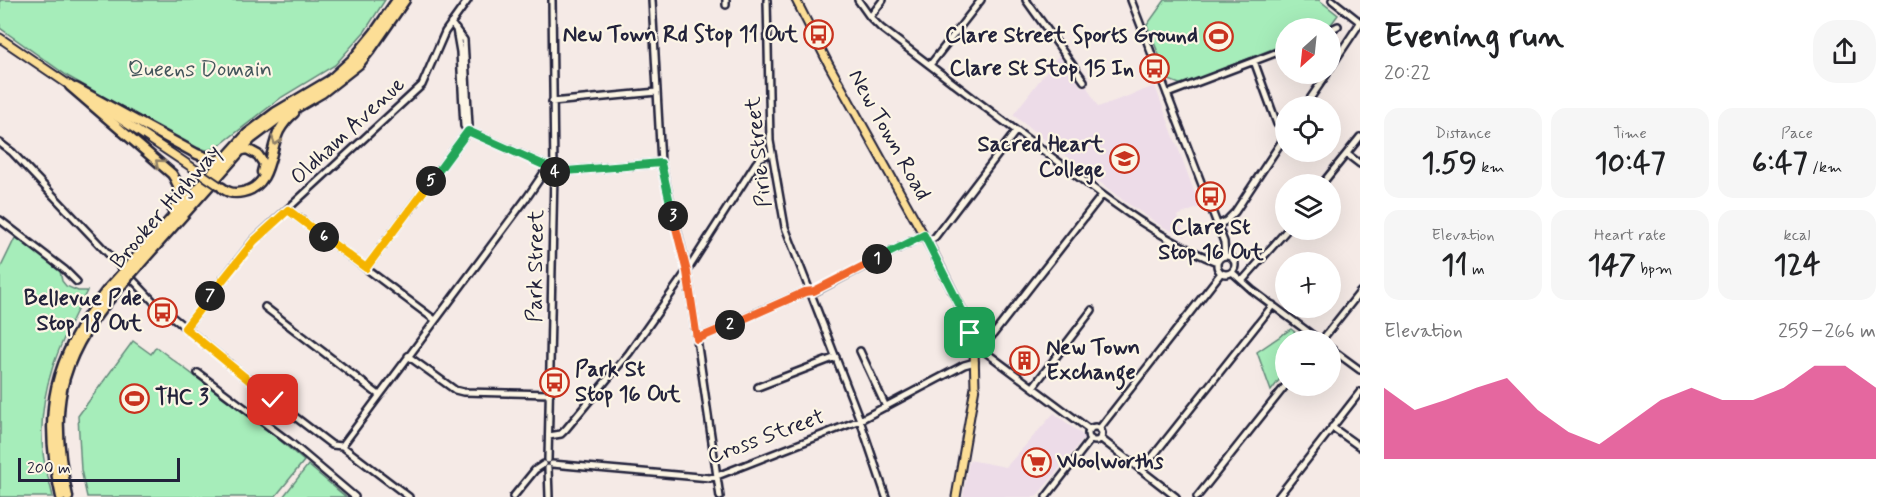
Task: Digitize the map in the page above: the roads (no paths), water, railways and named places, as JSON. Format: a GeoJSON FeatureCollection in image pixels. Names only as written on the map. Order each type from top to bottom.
{"type":"FeatureCollection","features":[{"type":"Feature","properties":{"kind":"highway","name":"Brooker Highway"},"geometry":{"type":"LineString","coordinates":[[136,263],[161,230],[228,153],[263,121],[313,91],[342,70],[365,45],[397,0]]}},
{"type":"Feature","properties":{"kind":"highway","name":"Brooker Highway"},"geometry":{"type":"LineString","coordinates":[[68,497],[58,445],[61,394],[66,374],[81,339],[110,292],[239,151],[265,128],[334,85],[358,64],[405,0]]}},
{"type":"Feature","properties":{"kind":"highway"},"geometry":{"type":"LineString","coordinates":[[70,86],[132,117],[197,154],[217,161],[228,153]]}},
{"type":"Feature","properties":{"kind":"highway"},"geometry":{"type":"LineString","coordinates":[[70,86],[172,174],[176,180],[179,188],[177,202],[161,230]]}},
{"type":"Feature","properties":{"kind":"highway"},"geometry":{"type":"LineString","coordinates":[[221,188],[239,193],[254,188],[261,182],[284,124],[313,99]]}},
{"type":"Feature","properties":{"kind":"highway"},"geometry":{"type":"LineString","coordinates":[[221,188],[245,188],[253,184],[261,174],[264,164],[258,155],[248,149],[239,151]]}},
{"type":"Feature","properties":{"kind":"highway"},"geometry":{"type":"LineString","coordinates":[[61,497],[53,461],[51,426],[55,390],[68,349],[87,316],[110,292]]}},
{"type":"Feature","properties":{"kind":"main road","name":"New Town Road"},"geometry":{"type":"LineString","coordinates":[[796,0],[829,65],[926,239],[966,318],[977,348],[975,387],[956,497]]}},
{"type":"Feature","properties":{"kind":"main road"},"geometry":{"type":"LineString","coordinates":[[0,38],[221,188]]}},
{"type":"Feature","properties":{"kind":"street","name":"Oldham Avenue"},"geometry":{"type":"LineString","coordinates":[[185,328],[254,241],[422,85],[445,32],[454,25],[468,0]]}},
{"type":"Feature","properties":{"kind":"street","name":"Park Street"},"geometry":{"type":"LineString","coordinates":[[549,497],[554,170],[552,0]]}},
{"type":"Feature","properties":{"kind":"street"},"geometry":{"type":"LineString","coordinates":[[652,0],[661,163],[687,272],[720,497]]}},
{"type":"Feature","properties":{"kind":"street","name":"Pirie Street"},"geometry":{"type":"LineString","coordinates":[[767,0],[771,153],[785,226],[860,420],[886,497]]}},
{"type":"Feature","properties":{"kind":"street"},"geometry":{"type":"LineString","coordinates":[[853,0],[860,3],[881,28],[1102,195],[1158,231],[1217,262]]}},
{"type":"Feature","properties":{"kind":"street"},"geometry":{"type":"LineString","coordinates":[[870,17],[884,0]]}},
{"type":"Feature","properties":{"kind":"street"},"geometry":{"type":"LineString","coordinates":[[930,65],[981,0]]}},
{"type":"Feature","properties":{"kind":"street"},"geometry":{"type":"LineString","coordinates":[[1026,0],[1084,81]]}},
{"type":"Feature","properties":{"kind":"street"},"geometry":{"type":"LineString","coordinates":[[1131,0],[1218,225],[1224,242],[1225,256]]}},
{"type":"Feature","properties":{"kind":"street"},"geometry":{"type":"LineString","coordinates":[[1332,0],[1360,22],[1341,51]]}},
{"type":"Feature","properties":{"kind":"street"},"geometry":{"type":"LineString","coordinates":[[454,25],[460,52],[464,126],[468,131],[554,170],[661,163]]}},
{"type":"Feature","properties":{"kind":"street"},"geometry":{"type":"LineString","coordinates":[[1167,94],[1275,53]]}},
{"type":"Feature","properties":{"kind":"street"},"geometry":{"type":"LineString","coordinates":[[1254,61],[1275,119]]}},
{"type":"Feature","properties":{"kind":"street"},"geometry":{"type":"LineString","coordinates":[[552,102],[657,92]]}},
{"type":"Feature","properties":{"kind":"street"},"geometry":{"type":"LineString","coordinates":[[366,268],[468,131]]}},
{"type":"Feature","properties":{"kind":"street"},"geometry":{"type":"LineString","coordinates":[[697,339],[935,237],[1016,131]]}},
{"type":"Feature","properties":{"kind":"street"},"geometry":{"type":"LineString","coordinates":[[1331,174],[1360,137]]}},
{"type":"Feature","properties":{"kind":"street"},"geometry":{"type":"LineString","coordinates":[[0,143],[12,152],[153,301],[273,400],[332,445],[342,446],[409,497]]}},
{"type":"Feature","properties":{"kind":"street"},"geometry":{"type":"LineString","coordinates":[[1218,225],[1235,212],[1275,152]]}},
{"type":"Feature","properties":{"kind":"street"},"geometry":{"type":"LineString","coordinates":[[549,436],[561,434],[566,429],[629,353],[687,272],[756,163],[766,154],[771,153]]}},
{"type":"Feature","properties":{"kind":"street"},"geometry":{"type":"LineString","coordinates":[[1347,154],[1360,164]]}},
{"type":"Feature","properties":{"kind":"street"},"geometry":{"type":"LineString","coordinates":[[342,446],[528,196],[546,166]]}},
{"type":"Feature","properties":{"kind":"street"},"geometry":{"type":"LineString","coordinates":[[1090,430],[977,348],[992,336],[1102,195]]}},
{"type":"Feature","properties":{"kind":"street"},"geometry":{"type":"LineString","coordinates":[[288,210],[435,320]]}},
{"type":"Feature","properties":{"kind":"street"},"geometry":{"type":"LineString","coordinates":[[0,220],[65,270],[77,282]]}},
{"type":"Feature","properties":{"kind":"street"},"geometry":{"type":"LineString","coordinates":[[1242,281],[1278,240]]}},
{"type":"Feature","properties":{"kind":"street"},"geometry":{"type":"LineString","coordinates":[[1217,262],[1225,256]]}},
{"type":"Feature","properties":{"kind":"street"},"geometry":{"type":"LineString","coordinates":[[1225,256],[1234,261],[1232,272]]}},
{"type":"Feature","properties":{"kind":"street"},"geometry":{"type":"LineString","coordinates":[[1217,262],[1221,273],[1232,272]]}},
{"type":"Feature","properties":{"kind":"street"},"geometry":{"type":"LineString","coordinates":[[1232,272],[1304,330]]}},
{"type":"Feature","properties":{"kind":"street"},"geometry":{"type":"LineString","coordinates":[[1099,429],[1221,273]]}},
{"type":"Feature","properties":{"kind":"street"},"geometry":{"type":"LineString","coordinates":[[1332,330],[1360,292]]}},
{"type":"Feature","properties":{"kind":"street"},"geometry":{"type":"LineString","coordinates":[[1142,470],[1273,305]]}},
{"type":"Feature","properties":{"kind":"street"},"geometry":{"type":"LineString","coordinates":[[265,307],[379,395]]}},
{"type":"Feature","properties":{"kind":"street"},"geometry":{"type":"LineString","coordinates":[[1033,387],[1092,310]]}},
{"type":"Feature","properties":{"kind":"street"},"geometry":{"type":"LineString","coordinates":[[860,351],[886,407]]}},
{"type":"Feature","properties":{"kind":"street"},"geometry":{"type":"LineString","coordinates":[[408,356],[455,390],[550,394]]}},
{"type":"Feature","properties":{"kind":"street"},"geometry":{"type":"LineString","coordinates":[[1341,356],[1360,370]]}},
{"type":"Feature","properties":{"kind":"street"},"geometry":{"type":"LineString","coordinates":[[758,387],[836,357]]}},
{"type":"Feature","properties":{"kind":"street","name":"Cross Street"},"geometry":{"type":"LineString","coordinates":[[548,464],[710,478],[860,420],[964,365],[975,362]]}},
{"type":"Feature","properties":{"kind":"street"},"geometry":{"type":"LineString","coordinates":[[198,373],[291,443],[356,497]]}},
{"type":"Feature","properties":{"kind":"street"},"geometry":{"type":"LineString","coordinates":[[1278,497],[1360,392]]}},
{"type":"Feature","properties":{"kind":"street"},"geometry":{"type":"LineString","coordinates":[[1197,497],[1277,396]]}},
{"type":"Feature","properties":{"kind":"street"},"geometry":{"type":"LineString","coordinates":[[1090,439],[1088,435],[1090,430],[1095,427],[1099,429]]}},
{"type":"Feature","properties":{"kind":"street"},"geometry":{"type":"LineString","coordinates":[[1332,427],[1360,447]]}},
{"type":"Feature","properties":{"kind":"street"},"geometry":{"type":"LineString","coordinates":[[1099,429],[1100,438]]}},
{"type":"Feature","properties":{"kind":"street"},"geometry":{"type":"LineString","coordinates":[[1100,438],[1176,497]]}},
{"type":"Feature","properties":{"kind":"street"},"geometry":{"type":"LineString","coordinates":[[1090,439],[1100,438]]}},
{"type":"Feature","properties":{"kind":"street"},"geometry":{"type":"LineString","coordinates":[[1048,496],[1090,439]]}},
{"type":"Feature","properties":{"kind":"street"},"geometry":{"type":"LineString","coordinates":[[513,497],[535,470],[548,464]]}},
{"type":"Feature","properties":{"kind":"place","name":"New Town Rd Stop 11 Out"},"geometry":{"type":"Point","coordinates":[819,35]}},
{"type":"Feature","properties":{"kind":"place","name":"Clare Street Sports Ground"},"geometry":{"type":"Point","coordinates":[1219,36]}},
{"type":"Feature","properties":{"kind":"place","name":"Clare St Stop 15 In"},"geometry":{"type":"Point","coordinates":[1155,69]}},
{"type":"Feature","properties":{"kind":"place","name":"Sacred Heart College"},"geometry":{"type":"Point","coordinates":[1125,158]}},
{"type":"Feature","properties":{"kind":"place","name":"Clare St Stop 16 Out"},"geometry":{"type":"Point","coordinates":[1211,196]}},
{"type":"Feature","properties":{"kind":"place","name":"Bellevue Pde Stop 18 Out"},"geometry":{"type":"Point","coordinates":[163,312]}},
{"type":"Feature","properties":{"kind":"place","name":"New Town Exchange"},"geometry":{"type":"Point","coordinates":[1025,361]}},
{"type":"Feature","properties":{"kind":"place","name":"Park St Stop 16 Out"},"geometry":{"type":"Point","coordinates":[554,383]}},
{"type":"Feature","properties":{"kind":"place","name":"THC 3"},"geometry":{"type":"Point","coordinates":[134,398]}},
{"type":"Feature","properties":{"kind":"place","name":"Woolworths"},"geometry":{"type":"Point","coordinates":[1036,462]}},
{"type":"Feature","properties":{"kind":"park label","name":"Queens Domain"},"geometry":{"type":"Point","coordinates":[200,70]}}]}
